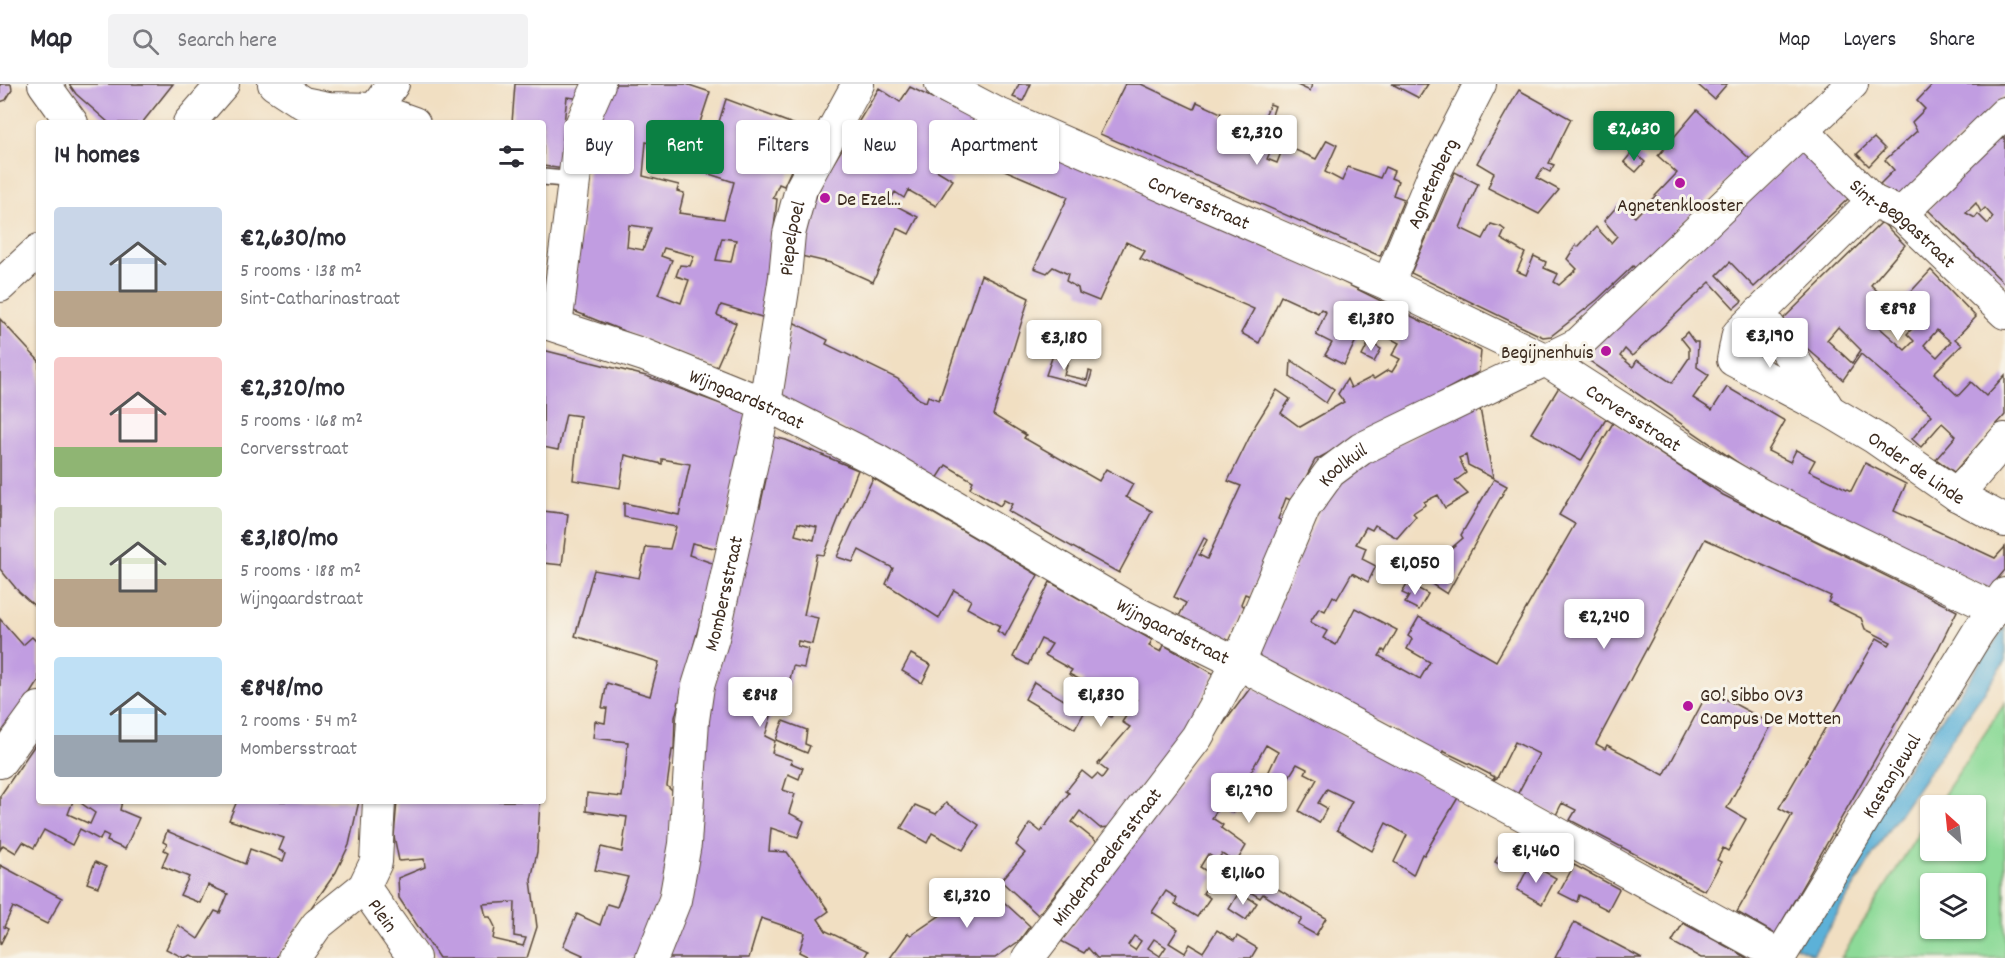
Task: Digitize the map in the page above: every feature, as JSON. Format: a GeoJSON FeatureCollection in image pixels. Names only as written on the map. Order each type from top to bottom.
{"type":"FeatureCollection","features":[{"type":"Feature","properties":{"kind":"street"},"geometry":{"type":"LineString","coordinates":[[44,84],[70,120]]}},
{"type":"Feature","properties":{"kind":"street"},"geometry":{"type":"LineString","coordinates":[[192,120],[223,84]]}},
{"type":"Feature","properties":{"kind":"street"},"geometry":{"type":"LineString","coordinates":[[274,84],[303,103],[393,120]]}},
{"type":"Feature","properties":{"kind":"street"},"geometry":{"type":"LineString","coordinates":[[364,116],[393,84]]}},
{"type":"Feature","properties":{"kind":"street"},"geometry":{"type":"LineString","coordinates":[[550,324],[575,180],[581,125],[599,84]]}},
{"type":"Feature","properties":{"kind":"street","name":"Piepelpoel"},"geometry":{"type":"LineString","coordinates":[[765,404],[785,277],[789,234],[801,189],[858,84]]}},
{"type":"Feature","properties":{"kind":"street","name":"Corversstraat"},"geometry":{"type":"LineString","coordinates":[[941,84],[994,112],[1388,284],[1544,358],[1704,462],[1763,496],[1999,601]]}},
{"type":"Feature","properties":{"kind":"street","name":"Agnetenberg"},"geometry":{"type":"LineString","coordinates":[[1388,284],[1433,176],[1480,84]]}},
{"type":"Feature","properties":{"kind":"street","name":"Koolkuil"},"geometry":{"type":"LineString","coordinates":[[1238,663],[1304,508],[1330,472],[1361,449],[1544,358],[1578,344],[1852,84]]}},
{"type":"Feature","properties":{"kind":"street"},"geometry":{"type":"LineString","coordinates":[[1901,214],[2005,113]]}},
{"type":"Feature","properties":{"kind":"street","name":"Sint-Beggastraat"},"geometry":{"type":"LineString","coordinates":[[1802,130],[1873,201],[1886,210],[1901,214],[2005,313]]}},
{"type":"Feature","properties":{"kind":"street","name":"Onder de Linde"},"geometry":{"type":"LineString","coordinates":[[1873,201],[1738,334],[1733,360],[1830,411],[1875,438],[1957,495],[2005,521]]}},
{"type":"Feature","properties":{"kind":"street"},"geometry":{"type":"LineString","coordinates":[[0,286],[36,253]]}},
{"type":"Feature","properties":{"kind":"street","name":"Onder de Linde"},"geometry":{"type":"LineString","coordinates":[[1759,313],[1830,411]]}},
{"type":"Feature","properties":{"kind":"street","name":"Wijngaardstraat"},"geometry":{"type":"LineString","coordinates":[[550,324],[644,355],[765,404],[876,460],[1137,613],[1238,663],[1520,813],[1781,957]]}},
{"type":"Feature","properties":{"kind":"street","name":"Mombersstraat"},"geometry":{"type":"LineString","coordinates":[[652,958],[675,900],[685,844],[693,720],[698,686],[713,638],[765,404]]}},
{"type":"Feature","properties":{"kind":"street"},"geometry":{"type":"LineString","coordinates":[[1957,495],[2005,439]]}},
{"type":"Feature","properties":{"kind":"street","name":"Kastanjewal"},"geometry":{"type":"LineString","coordinates":[[1781,957],[1999,601]]}},
{"type":"Feature","properties":{"kind":"street","name":"Minderbroedersstraat"},"geometry":{"type":"LineString","coordinates":[[1036,956],[1197,737],[1238,663]]}},
{"type":"Feature","properties":{"kind":"street"},"geometry":{"type":"LineString","coordinates":[[0,762],[36,712]]}},
{"type":"Feature","properties":{"kind":"street","name":"Plein"},"geometry":{"type":"LineString","coordinates":[[378,804],[376,862],[364,887],[414,958]]}},
{"type":"Feature","properties":{"kind":"street"},"geometry":{"type":"LineString","coordinates":[[294,958],[317,926],[364,887]]}},
{"type":"Feature","properties":{"kind":"lane"},"geometry":{"type":"LineString","coordinates":[[546,177],[575,180]]}},
{"type":"Feature","properties":{"kind":"green space"},"geometry":{"type":"Polygon","coordinates":[[[2005,703],[2005,958],[1841,958],[1920,831],[1920,861],[1986,861],[1986,795],[1944,795],[2005,703]]]}},
{"type":"Feature","properties":{"kind":"water"},"geometry":{"type":"Polygon","coordinates":[[[2005,627],[2005,662],[1887,832],[1813,954],[1795,946],[1872,819],[2005,627]]]}},
{"type":"Feature","properties":{"kind":"building"},"geometry":{"type":"Polygon","coordinates":[[[0,84],[11,84],[12,90],[6,100],[0,102],[0,84]]]}},
{"type":"Feature","properties":{"kind":"building"},"geometry":{"type":"Polygon","coordinates":[[[69,84],[173,84],[144,120],[106,120],[76,94],[69,84]]]}},
{"type":"Feature","properties":{"kind":"building"},"geometry":{"type":"Polygon","coordinates":[[[515,84],[587,84],[583,99],[567,97],[564,120],[564,169],[546,166],[546,120],[512,120],[515,84]]]}},
{"type":"Feature","properties":{"kind":"building"},"geometry":{"type":"Polygon","coordinates":[[[608,84],[686,84],[710,92],[701,120],[646,120],[643,176],[679,185],[677,191],[684,193],[679,213],[724,219],[734,182],[709,174],[724,174],[724,120],[720,120],[726,99],[782,120],[736,120],[736,174],[789,174],[784,186],[779,184],[773,198],[777,199],[765,318],[721,305],[717,315],[736,323],[716,368],[571,310],[588,174],[634,174],[634,120],[597,120],[608,84]],[[629,225],[627,247],[643,250],[651,228],[629,225]],[[722,238],[716,260],[731,262],[736,240],[722,238]],[[664,248],[661,256],[672,260],[658,294],[681,303],[689,280],[676,276],[680,265],[690,266],[694,256],[664,248]]]}},
{"type":"Feature","properties":{"kind":"building"},"geometry":{"type":"Polygon","coordinates":[[[1019,84],[1031,84],[1023,101],[1013,97],[1019,84]]]}},
{"type":"Feature","properties":{"kind":"building"},"geometry":{"type":"Polygon","coordinates":[[[1125,84],[1141,84],[1194,109],[1197,102],[1221,113],[1220,115],[1236,123],[1238,131],[1235,137],[1241,140],[1249,122],[1260,127],[1270,104],[1275,106],[1272,115],[1284,120],[1267,159],[1277,163],[1284,145],[1316,159],[1327,140],[1337,145],[1325,172],[1342,181],[1348,167],[1380,178],[1385,167],[1394,171],[1391,178],[1398,181],[1393,195],[1404,199],[1380,256],[1100,134],[1125,84]]]}},
{"type":"Feature","properties":{"kind":"building"},"geometry":{"type":"Polygon","coordinates":[[[1295,84],[1312,84],[1310,91],[1295,84]]]}},
{"type":"Feature","properties":{"kind":"building"},"geometry":{"type":"Polygon","coordinates":[[[1392,84],[1428,84],[1419,98],[1392,84]]]}},
{"type":"Feature","properties":{"kind":"building"},"geometry":{"type":"Polygon","coordinates":[[[1697,84],[1727,84],[1714,99],[1697,84]]]}},
{"type":"Feature","properties":{"kind":"building"},"geometry":{"type":"Polygon","coordinates":[[[1933,84],[2005,84],[2005,95],[1895,201],[1879,185],[1894,170],[1885,160],[1917,131],[1912,122],[1925,109],[1917,101],[1933,84]]]}},
{"type":"Feature","properties":{"kind":"building"},"geometry":{"type":"Polygon","coordinates":[[[910,87],[976,120],[929,120],[929,174],[943,174],[953,180],[936,206],[908,190],[904,198],[895,192],[889,202],[918,217],[909,234],[897,228],[873,282],[831,263],[801,256],[807,217],[825,177],[830,174],[830,169],[842,149],[842,174],[917,174],[917,120],[860,120],[879,88],[900,102],[910,87]]]}},
{"type":"Feature","properties":{"kind":"building"},"geometry":{"type":"Polygon","coordinates":[[[1519,90],[1571,119],[1549,163],[1554,165],[1550,172],[1543,168],[1537,178],[1559,190],[1539,214],[1488,188],[1494,173],[1477,163],[1519,90]]]}},
{"type":"Feature","properties":{"kind":"building"},"geometry":{"type":"Polygon","coordinates":[[[1697,110],[1750,159],[1635,268],[1633,266],[1597,300],[1551,336],[1543,337],[1411,273],[1455,172],[1478,184],[1460,228],[1483,239],[1491,224],[1501,227],[1505,230],[1501,239],[1525,253],[1517,271],[1526,275],[1534,256],[1546,262],[1544,268],[1558,274],[1554,282],[1559,285],[1577,269],[1567,259],[1576,245],[1578,247],[1596,227],[1611,243],[1617,236],[1604,221],[1620,203],[1635,217],[1677,173],[1658,156],[1697,110]]]}},
{"type":"Feature","properties":{"kind":"building"},"geometry":{"type":"Polygon","coordinates":[[[2005,131],[2005,284],[1928,210],[2005,131]],[[1976,203],[1966,213],[1975,218],[1978,214],[1988,224],[1993,217],[1985,208],[1981,212],[1976,203]]]}},
{"type":"Feature","properties":{"kind":"building"},"geometry":{"type":"Polygon","coordinates":[[[1874,138],[1885,149],[1869,166],[1857,154],[1874,138]]]}},
{"type":"Feature","properties":{"kind":"building"},"geometry":{"type":"Polygon","coordinates":[[[1633,151],[1645,162],[1636,172],[1624,162],[1633,151]]]}},
{"type":"Feature","properties":{"kind":"building"},"geometry":{"type":"Polygon","coordinates":[[[1798,154],[1805,154],[1849,198],[1754,287],[1730,262],[1717,275],[1742,301],[1734,308],[1710,282],[1632,356],[1625,349],[1620,356],[1633,367],[1637,360],[1672,383],[1689,358],[1689,348],[1681,338],[1687,332],[1694,342],[1698,342],[1697,367],[1709,375],[1693,398],[1712,410],[1727,387],[1785,421],[1768,451],[1790,462],[1796,450],[1815,460],[1809,471],[1851,491],[1865,463],[1906,484],[1894,511],[1995,558],[2005,547],[2005,570],[1989,589],[1756,475],[1587,359],[1587,353],[1798,154]]]}},
{"type":"Feature","properties":{"kind":"building"},"geometry":{"type":"Polygon","coordinates":[[[1059,156],[1335,278],[1481,351],[1479,372],[1315,460],[1293,501],[1286,498],[1278,519],[1284,522],[1250,596],[1245,594],[1241,604],[1245,607],[1229,642],[1179,616],[1186,603],[1174,597],[1204,538],[1207,540],[1199,555],[1207,559],[1241,486],[1228,481],[1256,424],[1277,390],[1290,399],[1281,413],[1300,427],[1344,402],[1338,394],[1347,379],[1351,388],[1372,377],[1374,379],[1388,370],[1392,372],[1400,359],[1392,355],[1399,343],[1375,330],[1373,334],[1362,328],[1344,365],[1325,355],[1332,343],[1316,335],[1326,312],[1321,309],[1318,313],[1281,296],[1259,343],[1241,333],[1254,309],[1140,259],[1145,251],[1126,242],[1099,301],[1079,293],[1078,288],[1066,281],[1068,274],[1053,267],[1047,273],[1034,268],[1068,197],[1014,174],[1059,174],[1059,156]]]}},
{"type":"Feature","properties":{"kind":"building"},"geometry":{"type":"Polygon","coordinates":[[[1882,222],[1905,245],[1871,285],[1896,309],[1886,324],[1878,315],[1872,321],[1905,350],[1914,341],[1907,334],[1923,317],[1904,299],[1931,270],[1976,317],[1955,339],[1962,345],[1934,373],[1958,396],[1971,382],[1986,396],[2005,375],[2005,415],[1954,472],[1936,459],[1956,436],[1942,423],[1921,447],[1912,439],[1932,415],[1861,354],[1843,380],[1784,328],[1784,318],[1882,222]],[[1838,327],[1827,340],[1852,363],[1861,350],[1838,327]],[[1937,330],[1924,345],[1937,357],[1951,342],[1937,330]]]}},
{"type":"Feature","properties":{"kind":"building"},"geometry":{"type":"Polygon","coordinates":[[[981,275],[1029,298],[993,415],[1026,435],[1024,438],[1099,481],[1106,469],[1133,484],[1126,497],[1152,511],[1119,573],[1008,511],[1012,504],[1004,500],[1000,506],[970,488],[973,481],[946,465],[937,479],[784,398],[781,392],[791,321],[828,340],[826,344],[898,379],[919,399],[926,402],[928,396],[939,400],[981,275]]]}},
{"type":"Feature","properties":{"kind":"building"},"geometry":{"type":"Polygon","coordinates":[[[0,319],[36,358],[36,607],[19,592],[0,569],[0,319]]]}},
{"type":"Feature","properties":{"kind":"building"},"geometry":{"type":"Polygon","coordinates":[[[1369,342],[1381,349],[1374,362],[1362,356],[1369,342]]]}},
{"type":"Feature","properties":{"kind":"building"},"geometry":{"type":"Polygon","coordinates":[[[546,351],[646,376],[745,413],[748,420],[719,549],[692,543],[689,555],[715,564],[675,717],[674,750],[672,750],[667,786],[672,791],[670,860],[651,930],[638,958],[581,958],[583,955],[563,946],[577,914],[600,925],[607,904],[617,907],[628,877],[595,870],[601,847],[622,852],[627,817],[586,811],[587,793],[622,797],[628,742],[593,738],[595,721],[605,723],[607,708],[602,708],[607,683],[650,696],[659,662],[575,636],[594,570],[639,578],[646,547],[670,549],[676,527],[624,517],[624,503],[679,515],[690,464],[662,459],[662,464],[625,455],[620,488],[573,480],[580,416],[566,414],[558,450],[546,448],[546,351]]]}},
{"type":"Feature","properties":{"kind":"building"},"geometry":{"type":"Polygon","coordinates":[[[1053,355],[1069,359],[1064,375],[1087,380],[1089,371],[1092,372],[1088,386],[1046,375],[1053,355]]]}},
{"type":"Feature","properties":{"kind":"building"},"geometry":{"type":"Polygon","coordinates":[[[1291,360],[1334,389],[1326,403],[1290,377],[1291,360]]]}},
{"type":"Feature","properties":{"kind":"building","name":"GO! Sibbo OV3 Campus De Motten"},"geometry":{"type":"Polygon","coordinates":[[[1559,387],[1723,495],[1957,611],[1937,651],[1775,934],[1737,912],[1792,815],[1779,808],[1877,638],[1889,645],[1891,642],[1865,629],[1861,618],[1828,602],[1831,596],[1705,539],[1596,744],[1605,749],[1607,745],[1664,775],[1709,690],[1772,724],[1727,808],[1746,819],[1728,851],[1723,848],[1717,860],[1721,862],[1705,891],[1570,820],[1576,810],[1562,803],[1556,815],[1517,795],[1539,754],[1515,742],[1497,778],[1493,780],[1495,777],[1443,751],[1441,755],[1257,656],[1326,495],[1362,463],[1479,403],[1493,478],[1468,465],[1466,455],[1459,458],[1466,473],[1455,481],[1468,494],[1445,508],[1438,495],[1424,502],[1425,505],[1413,513],[1416,516],[1397,538],[1375,525],[1372,530],[1366,527],[1356,544],[1366,548],[1362,559],[1376,566],[1368,582],[1352,573],[1337,599],[1333,596],[1325,611],[1319,608],[1310,622],[1327,631],[1323,638],[1336,645],[1355,608],[1397,630],[1385,652],[1383,650],[1379,656],[1420,679],[1430,662],[1407,649],[1412,639],[1408,636],[1419,617],[1496,661],[1575,524],[1559,515],[1613,423],[1606,419],[1581,461],[1531,433],[1559,387]]]}},
{"type":"Feature","properties":{"kind":"building"},"geometry":{"type":"Polygon","coordinates":[[[770,436],[786,440],[858,470],[824,555],[817,554],[804,615],[818,618],[812,644],[798,641],[797,646],[808,649],[804,668],[793,666],[786,697],[778,693],[765,736],[775,741],[772,753],[792,760],[791,763],[803,768],[799,779],[788,774],[783,790],[795,794],[789,813],[804,821],[798,837],[771,828],[769,851],[787,852],[829,911],[818,919],[826,931],[868,951],[864,958],[811,958],[799,952],[805,933],[761,918],[749,958],[667,958],[707,718],[755,506],[760,507],[766,479],[761,478],[770,436]],[[798,523],[795,535],[814,540],[817,527],[798,523]]]}},
{"type":"Feature","properties":{"kind":"building"},"geometry":{"type":"Polygon","coordinates":[[[873,478],[1038,575],[1005,636],[997,631],[1000,626],[967,608],[971,600],[954,590],[939,618],[886,584],[893,568],[859,550],[853,562],[837,557],[873,478]]]}},
{"type":"Feature","properties":{"kind":"building"},"geometry":{"type":"Polygon","coordinates":[[[1494,479],[1507,486],[1447,594],[1433,585],[1442,566],[1439,564],[1448,548],[1449,550],[1463,538],[1461,535],[1494,479]]]}},
{"type":"Feature","properties":{"kind":"building"},"geometry":{"type":"Polygon","coordinates":[[[546,511],[568,514],[562,565],[546,563],[546,511]]]}},
{"type":"Feature","properties":{"kind":"building"},"geometry":{"type":"Polygon","coordinates":[[[1050,582],[1152,640],[1149,646],[1161,652],[1164,645],[1214,674],[1186,733],[1109,827],[1100,828],[1080,811],[1072,822],[1097,842],[1038,915],[1001,881],[1025,853],[1016,845],[1030,823],[1041,832],[1069,793],[1066,791],[1082,771],[1092,779],[1097,774],[1102,778],[1107,771],[1098,764],[1130,727],[1122,722],[1137,700],[1111,688],[1102,702],[1115,711],[1111,717],[1089,704],[1075,729],[1025,699],[1034,682],[1079,709],[1083,703],[1074,697],[1083,681],[1069,674],[1072,670],[1045,655],[1052,644],[1041,639],[1028,665],[1013,657],[1050,582]]]}},
{"type":"Feature","properties":{"kind":"building"},"geometry":{"type":"Polygon","coordinates":[[[1408,583],[1428,594],[1419,610],[1405,603],[1409,596],[1402,593],[1408,583]]]}},
{"type":"Feature","properties":{"kind":"building"},"geometry":{"type":"Polygon","coordinates":[[[0,619],[23,645],[32,637],[36,641],[36,686],[0,742],[0,619]]]}},
{"type":"Feature","properties":{"kind":"building"},"geometry":{"type":"Polygon","coordinates":[[[911,654],[931,665],[922,683],[902,671],[911,654]]]}},
{"type":"Feature","properties":{"kind":"building"},"geometry":{"type":"Polygon","coordinates":[[[1251,687],[1459,796],[1424,855],[1422,854],[1413,875],[1394,862],[1407,835],[1386,823],[1372,851],[1337,830],[1352,801],[1327,789],[1318,803],[1327,808],[1319,823],[1299,811],[1317,779],[1305,773],[1307,769],[1297,764],[1287,780],[1277,774],[1259,805],[1244,796],[1233,813],[1220,805],[1212,818],[1223,825],[1221,828],[1246,846],[1236,863],[1222,854],[1217,860],[1208,854],[1200,867],[1214,876],[1203,893],[1210,898],[1197,917],[1175,904],[1177,898],[1166,891],[1152,912],[1178,929],[1169,943],[1185,953],[1190,944],[1203,952],[1217,930],[1234,941],[1237,936],[1257,948],[1251,958],[1097,958],[1088,948],[1084,953],[1061,941],[1251,687]],[[1266,745],[1249,775],[1263,784],[1278,752],[1266,745]],[[1134,936],[1128,945],[1135,950],[1141,941],[1134,936]],[[1154,939],[1148,948],[1160,956],[1166,947],[1154,939]]]}},
{"type":"Feature","properties":{"kind":"building"},"geometry":{"type":"Polygon","coordinates":[[[783,721],[807,730],[805,744],[810,746],[807,753],[776,740],[783,721]]]}},
{"type":"Feature","properties":{"kind":"building"},"geometry":{"type":"Polygon","coordinates":[[[36,743],[36,804],[72,804],[68,814],[90,824],[95,813],[82,804],[121,804],[120,810],[139,818],[125,849],[107,841],[109,836],[103,833],[100,840],[80,829],[72,845],[44,830],[34,848],[23,842],[16,853],[3,845],[0,850],[0,796],[36,743]]]}},
{"type":"Feature","properties":{"kind":"building"},"geometry":{"type":"Polygon","coordinates":[[[946,803],[979,825],[963,850],[932,833],[927,843],[901,828],[915,805],[936,814],[946,803]]]}},
{"type":"Feature","properties":{"kind":"building"},"geometry":{"type":"Polygon","coordinates":[[[236,804],[358,804],[349,845],[336,872],[276,958],[196,958],[191,955],[184,958],[166,949],[178,925],[198,939],[215,911],[220,913],[228,894],[208,885],[200,903],[180,895],[189,877],[162,866],[168,852],[164,850],[167,844],[163,842],[167,831],[245,864],[250,849],[283,861],[286,853],[279,850],[284,838],[229,820],[236,804]]]}},
{"type":"Feature","properties":{"kind":"building"},"geometry":{"type":"Polygon","coordinates":[[[397,804],[540,804],[537,852],[531,880],[537,927],[527,958],[439,958],[399,898],[398,878],[425,867],[424,859],[399,861],[394,836],[397,804]],[[515,902],[483,904],[486,917],[490,917],[495,927],[493,939],[523,946],[526,938],[514,936],[515,902]]]}},
{"type":"Feature","properties":{"kind":"building"},"geometry":{"type":"Polygon","coordinates":[[[1502,849],[1515,855],[1508,869],[1495,862],[1502,849]]]}},
{"type":"Feature","properties":{"kind":"building"},"geometry":{"type":"Polygon","coordinates":[[[95,862],[106,867],[98,887],[87,883],[95,862]]]}},
{"type":"Feature","properties":{"kind":"building"},"geometry":{"type":"Polygon","coordinates":[[[1530,864],[1556,878],[1542,904],[1517,890],[1530,864]]]}},
{"type":"Feature","properties":{"kind":"building"},"geometry":{"type":"Polygon","coordinates":[[[0,865],[62,898],[47,924],[13,907],[4,927],[8,929],[0,945],[0,865]]]}},
{"type":"Feature","properties":{"kind":"building"},"geometry":{"type":"Polygon","coordinates":[[[1574,865],[1619,889],[1608,910],[1579,895],[1577,902],[1559,893],[1574,865]]]}},
{"type":"Feature","properties":{"kind":"building"},"geometry":{"type":"Polygon","coordinates":[[[1255,875],[1326,918],[1316,935],[1298,925],[1302,919],[1263,894],[1260,898],[1245,889],[1255,875]]]}},
{"type":"Feature","properties":{"kind":"building"},"geometry":{"type":"Polygon","coordinates":[[[981,881],[1030,926],[1019,941],[995,958],[890,958],[908,933],[911,935],[945,912],[942,908],[981,881]]]}},
{"type":"Feature","properties":{"kind":"building"},"geometry":{"type":"Polygon","coordinates":[[[1239,892],[1257,903],[1246,920],[1229,909],[1239,892]]]}},
{"type":"Feature","properties":{"kind":"building"},"geometry":{"type":"Polygon","coordinates":[[[1574,922],[1642,958],[1555,958],[1574,922]]]}},
{"type":"Feature","properties":{"kind":"building"},"geometry":{"type":"Polygon","coordinates":[[[1683,923],[1748,958],[1701,958],[1672,942],[1683,923]]]}},
{"type":"Feature","properties":{"kind":"place","name":"Agnetenklooster"},"geometry":{"type":"Point","coordinates":[1680,183]}},
{"type":"Feature","properties":{"kind":"place","name":"De Ezel..."},"geometry":{"type":"Point","coordinates":[825,198]}},
{"type":"Feature","properties":{"kind":"place","name":"Begijnenhuis"},"geometry":{"type":"Point","coordinates":[1606,351]}},
{"type":"Feature","properties":{"kind":"place","name":"GO! Sibbo OV3 Campus De Motten"},"geometry":{"type":"Point","coordinates":[1688,706]}}]}
